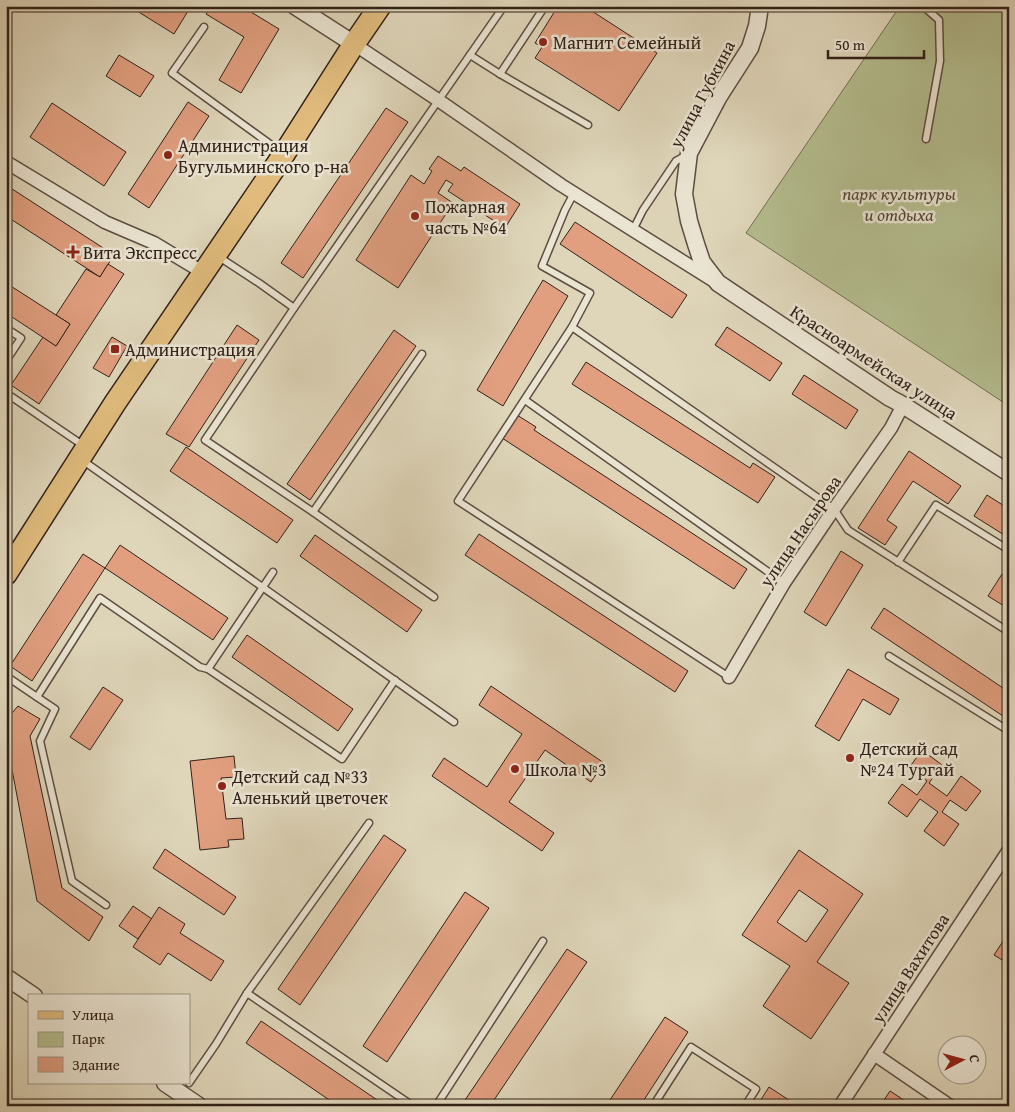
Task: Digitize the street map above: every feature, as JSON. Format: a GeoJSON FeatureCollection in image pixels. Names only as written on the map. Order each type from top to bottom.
{"type":"FeatureCollection","features":[{"type":"Feature","properties":{"kind":"main road"},"geometry":{"type":"LineString","coordinates":[[6,574],[83,453],[284,154],[380,6]]}},
{"type":"Feature","properties":{"kind":"street"},"geometry":{"type":"LineString","coordinates":[[295,6],[438,100],[574,193],[718,283]]}},
{"type":"Feature","properties":{"kind":"street","name":"улица Губкина"},"geometry":{"type":"LineString","coordinates":[[718,283],[702,262],[689,221],[684,194],[689,153],[718,98],[750,48],[757,26],[760,6]]}},
{"type":"Feature","properties":{"kind":"street"},"geometry":{"type":"LineString","coordinates":[[7,163],[104,222],[154,243],[204,273]]}},
{"type":"Feature","properties":{"kind":"street","name":"Красноармейская улица"},"geometry":{"type":"LineString","coordinates":[[718,283],[890,398],[1009,473]]}},
{"type":"Feature","properties":{"kind":"street","name":"улица Насырова"},"geometry":{"type":"LineString","coordinates":[[729,678],[784,584],[891,428],[903,405]]}},
{"type":"Feature","properties":{"kind":"street","name":"улица Вахитова"},"geometry":{"type":"LineString","coordinates":[[840,1106],[1009,850]]}},
{"type":"Feature","properties":{"kind":"street"},"geometry":{"type":"LineString","coordinates":[[6,977],[31,994]]}},
{"type":"Feature","properties":{"kind":"street"},"geometry":{"type":"LineString","coordinates":[[874,1054],[950,1106]]}},
{"type":"Feature","properties":{"kind":"street"},"geometry":{"type":"LineString","coordinates":[[170,1084],[186,1087],[199,1106]]}},
{"type":"Feature","properties":{"kind":"lane"},"geometry":{"type":"LineString","coordinates":[[434,597],[313,512],[205,440],[294,308],[504,6]]}},
{"type":"Feature","properties":{"kind":"lane"},"geometry":{"type":"LineString","coordinates":[[500,74],[545,6]]}},
{"type":"Feature","properties":{"kind":"lane"},"geometry":{"type":"LineString","coordinates":[[923,6],[939,20],[940,44],[940,61],[926,138]]}},
{"type":"Feature","properties":{"kind":"lane"},"geometry":{"type":"LineString","coordinates":[[204,27],[172,73],[284,154]]}},
{"type":"Feature","properties":{"kind":"lane"},"geometry":{"type":"LineString","coordinates":[[470,55],[588,125]]}},
{"type":"Feature","properties":{"kind":"lane"},"geometry":{"type":"LineString","coordinates":[[633,230],[643,210],[676,161],[689,153]]}},
{"type":"Feature","properties":{"kind":"lane"},"geometry":{"type":"LineString","coordinates":[[574,193],[542,266],[590,293],[572,327],[458,501],[729,678]]}},
{"type":"Feature","properties":{"kind":"lane"},"geometry":{"type":"LineString","coordinates":[[216,255],[294,308]]}},
{"type":"Feature","properties":{"kind":"lane"},"geometry":{"type":"LineString","coordinates":[[572,327],[834,509],[848,530],[1009,632]]}},
{"type":"Feature","properties":{"kind":"lane"},"geometry":{"type":"LineString","coordinates":[[6,328],[21,338],[6,361]]}},
{"type":"Feature","properties":{"kind":"lane"},"geometry":{"type":"LineString","coordinates":[[313,512],[422,354]]}},
{"type":"Feature","properties":{"kind":"lane"},"geometry":{"type":"LineString","coordinates":[[6,393],[263,588],[454,722]]}},
{"type":"Feature","properties":{"kind":"lane"},"geometry":{"type":"LineString","coordinates":[[525,400],[784,584]]}},
{"type":"Feature","properties":{"kind":"lane"},"geometry":{"type":"LineString","coordinates":[[898,562],[936,505],[1009,550]]}},
{"type":"Feature","properties":{"kind":"lane"},"geometry":{"type":"LineString","coordinates":[[208,669],[273,572]]}},
{"type":"Feature","properties":{"kind":"lane"},"geometry":{"type":"LineString","coordinates":[[38,697],[100,598],[342,759],[395,680]]}},
{"type":"Feature","properties":{"kind":"lane"},"geometry":{"type":"LineString","coordinates":[[889,656],[1009,731]]}},
{"type":"Feature","properties":{"kind":"lane"},"geometry":{"type":"LineString","coordinates":[[6,676],[55,708],[40,741],[72,881],[106,905]]}},
{"type":"Feature","properties":{"kind":"lane"},"geometry":{"type":"LineString","coordinates":[[190,1081],[216,1044],[247,993],[369,823]]}},
{"type":"Feature","properties":{"kind":"lane"},"geometry":{"type":"LineString","coordinates":[[436,1106],[543,941]]}},
{"type":"Feature","properties":{"kind":"lane"},"geometry":{"type":"LineString","coordinates":[[247,993],[413,1106]]}},
{"type":"Feature","properties":{"kind":"lane"},"geometry":{"type":"LineString","coordinates":[[652,1106],[691,1047],[756,1089],[746,1106]]}},
{"type":"Feature","properties":{"kind":"green space","name":"парк культуры и отдыха"},"geometry":{"type":"Polygon","coordinates":[[[900,6],[1009,6],[1009,406],[746,233],[900,6]]]}},
{"type":"Feature","properties":{"kind":"building"},"geometry":{"type":"Polygon","coordinates":[[[129,6],[180,6],[188,11],[174,34],[129,6]]]}},
{"type":"Feature","properties":{"kind":"building"},"geometry":{"type":"Polygon","coordinates":[[[211,6],[241,6],[279,29],[241,93],[219,80],[244,37],[206,14],[211,6]]]}},
{"type":"Feature","properties":{"kind":"building"},"geometry":{"type":"Polygon","coordinates":[[[558,6],[565,6],[567,8],[568,6],[584,6],[657,53],[619,111],[535,58],[542,47],[535,43],[558,6]]]}},
{"type":"Feature","properties":{"kind":"building"},"geometry":{"type":"Polygon","coordinates":[[[119,55],[154,76],[140,97],[106,76],[119,55]]]}},
{"type":"Feature","properties":{"kind":"building","name":"Администрация Бугульминского р-на"},"geometry":{"type":"Polygon","coordinates":[[[188,102],[209,116],[149,208],[128,194],[188,102]]]}},
{"type":"Feature","properties":{"kind":"building"},"geometry":{"type":"Polygon","coordinates":[[[52,103],[126,152],[104,186],[30,137],[52,103]]]}},
{"type":"Feature","properties":{"kind":"building"},"geometry":{"type":"Polygon","coordinates":[[[386,108],[408,122],[303,278],[281,263],[386,108]]]}},
{"type":"Feature","properties":{"kind":"building","name":"Пожарная часть №64"},"geometry":{"type":"Polygon","coordinates":[[[438,156],[461,171],[464,167],[520,204],[505,228],[448,191],[453,184],[446,180],[438,193],[453,203],[398,288],[356,260],[411,175],[424,184],[432,171],[429,169],[438,156]]]}},
{"type":"Feature","properties":{"kind":"building"},"geometry":{"type":"Polygon","coordinates":[[[6,185],[114,255],[100,277],[6,216],[6,185]]]}},
{"type":"Feature","properties":{"kind":"building"},"geometry":{"type":"Polygon","coordinates":[[[575,222],[687,295],[672,318],[560,244],[575,222]]]}},
{"type":"Feature","properties":{"kind":"building"},"geometry":{"type":"Polygon","coordinates":[[[108,264],[124,274],[39,404],[11,385],[43,337],[56,346],[70,324],[56,315],[86,269],[100,277],[108,264]]]}},
{"type":"Feature","properties":{"kind":"building"},"geometry":{"type":"Polygon","coordinates":[[[543,280],[568,296],[503,406],[477,390],[543,280]]]}},
{"type":"Feature","properties":{"kind":"building"},"geometry":{"type":"Polygon","coordinates":[[[6,283],[70,324],[56,346],[6,313],[6,283]]]}},
{"type":"Feature","properties":{"kind":"building"},"geometry":{"type":"Polygon","coordinates":[[[237,325],[259,340],[189,447],[166,434],[237,325]]]}},
{"type":"Feature","properties":{"kind":"building"},"geometry":{"type":"Polygon","coordinates":[[[727,327],[782,363],[770,381],[715,345],[727,327]]]}},
{"type":"Feature","properties":{"kind":"building"},"geometry":{"type":"Polygon","coordinates":[[[394,330],[416,346],[310,500],[287,484],[394,330]]]}},
{"type":"Feature","properties":{"kind":"building"},"geometry":{"type":"Polygon","coordinates":[[[112,337],[127,346],[109,377],[93,368],[112,337]]]}},
{"type":"Feature","properties":{"kind":"building"},"geometry":{"type":"Polygon","coordinates":[[[586,362],[750,468],[753,463],[775,477],[758,503],[572,384],[586,362]]]}},
{"type":"Feature","properties":{"kind":"building"},"geometry":{"type":"Polygon","coordinates":[[[804,375],[858,410],[846,429],[792,394],[804,375]]]}},
{"type":"Feature","properties":{"kind":"building"},"geometry":{"type":"Polygon","coordinates":[[[517,415],[536,427],[534,430],[747,569],[734,589],[502,438],[517,415]]]}},
{"type":"Feature","properties":{"kind":"building"},"geometry":{"type":"Polygon","coordinates":[[[186,447],[293,520],[277,543],[170,471],[186,447]]]}},
{"type":"Feature","properties":{"kind":"building"},"geometry":{"type":"Polygon","coordinates":[[[909,451],[961,486],[948,504],[913,481],[887,520],[897,527],[885,545],[858,528],[909,451]]]}},
{"type":"Feature","properties":{"kind":"building"},"geometry":{"type":"Polygon","coordinates":[[[987,495],[1009,509],[1009,538],[974,516],[987,495]]]}},
{"type":"Feature","properties":{"kind":"building"},"geometry":{"type":"Polygon","coordinates":[[[479,534],[688,671],[675,692],[465,555],[479,534]]]}},
{"type":"Feature","properties":{"kind":"building"},"geometry":{"type":"Polygon","coordinates":[[[315,535],[422,610],[407,632],[300,556],[315,535]]]}},
{"type":"Feature","properties":{"kind":"building"},"geometry":{"type":"Polygon","coordinates":[[[120,545],[228,618],[213,640],[105,568],[120,545]]]}},
{"type":"Feature","properties":{"kind":"building"},"geometry":{"type":"Polygon","coordinates":[[[841,551],[863,565],[826,626],[804,612],[841,551]]]}},
{"type":"Feature","properties":{"kind":"building"},"geometry":{"type":"Polygon","coordinates":[[[83,554],[105,568],[32,681],[10,666],[83,554]]]}},
{"type":"Feature","properties":{"kind":"building"},"geometry":{"type":"Polygon","coordinates":[[[1002,574],[1009,578],[1009,609],[988,596],[1002,574]]]}},
{"type":"Feature","properties":{"kind":"building"},"geometry":{"type":"Polygon","coordinates":[[[884,608],[1009,692],[1009,720],[871,628],[884,608]]]}},
{"type":"Feature","properties":{"kind":"building"},"geometry":{"type":"Polygon","coordinates":[[[247,635],[353,709],[338,731],[232,657],[247,635]]]}},
{"type":"Feature","properties":{"kind":"building"},"geometry":{"type":"Polygon","coordinates":[[[848,669],[899,699],[890,715],[863,699],[839,741],[815,726],[848,669]]]}},
{"type":"Feature","properties":{"kind":"building","name":"Школа №3"},"geometry":{"type":"Polygon","coordinates":[[[491,686],[604,763],[591,782],[545,750],[509,802],[554,833],[542,851],[432,776],[444,758],[487,787],[522,734],[479,705],[491,686]]]}},
{"type":"Feature","properties":{"kind":"building"},"geometry":{"type":"Polygon","coordinates":[[[103,687],[123,700],[90,750],[70,737],[103,687]]]}},
{"type":"Feature","properties":{"kind":"building"},"geometry":{"type":"Polygon","coordinates":[[[18,706],[40,719],[30,736],[62,888],[103,917],[89,941],[37,901],[6,738],[6,720],[18,706]]]}},
{"type":"Feature","properties":{"kind":"building"},"geometry":{"type":"Polygon","coordinates":[[[922,750],[942,765],[929,783],[947,796],[961,776],[981,791],[966,811],[950,800],[942,812],[959,824],[944,846],[924,831],[938,812],[920,799],[907,817],[888,803],[902,784],[917,795],[927,781],[909,768],[922,750]]]}},
{"type":"Feature","properties":{"kind":"building"},"geometry":{"type":"Polygon","coordinates":[[[234,756],[236,777],[221,778],[226,819],[242,818],[244,839],[228,840],[229,847],[200,850],[190,761],[234,756]]]}},
{"type":"Feature","properties":{"kind":"building"},"geometry":{"type":"Polygon","coordinates":[[[384,835],[406,850],[300,1005],[278,989],[384,835]]]}},
{"type":"Feature","properties":{"kind":"building"},"geometry":{"type":"Polygon","coordinates":[[[165,849],[236,897],[224,915],[153,868],[165,849]]]}},
{"type":"Feature","properties":{"kind":"building"},"geometry":{"type":"Polygon","coordinates":[[[799,850],[863,894],[817,962],[849,983],[811,1039],[763,1006],[790,966],[742,935],[799,850]],[[799,890],[777,922],[806,942],[828,910],[799,890]]]}},
{"type":"Feature","properties":{"kind":"building"},"geometry":{"type":"Polygon","coordinates":[[[465,892],[489,908],[387,1062],[363,1046],[465,892]]]}},
{"type":"Feature","properties":{"kind":"building"},"geometry":{"type":"Polygon","coordinates":[[[133,906],[152,919],[138,939],[119,926],[133,906]]]}},
{"type":"Feature","properties":{"kind":"building"},"geometry":{"type":"Polygon","coordinates":[[[159,907],[185,924],[180,933],[224,961],[211,981],[168,953],[160,965],[133,947],[159,907]]]}},
{"type":"Feature","properties":{"kind":"building"},"geometry":{"type":"Polygon","coordinates":[[[1009,932],[1009,964],[994,955],[1009,932]]]}},
{"type":"Feature","properties":{"kind":"building"},"geometry":{"type":"Polygon","coordinates":[[[567,949],[587,962],[490,1106],[461,1106],[567,949]]]}},
{"type":"Feature","properties":{"kind":"building"},"geometry":{"type":"Polygon","coordinates":[[[665,1017],[688,1032],[640,1106],[606,1106],[665,1017]]]}},
{"type":"Feature","properties":{"kind":"building"},"geometry":{"type":"Polygon","coordinates":[[[261,1021],[386,1106],[338,1106],[246,1043],[261,1021]]]}},
{"type":"Feature","properties":{"kind":"building"},"geometry":{"type":"Polygon","coordinates":[[[769,1087],[792,1102],[789,1106],[757,1106],[769,1087]]]}},
{"type":"Feature","properties":{"kind":"building"},"geometry":{"type":"Polygon","coordinates":[[[890,1091],[913,1106],[880,1106],[890,1091]]]}},
{"type":"Feature","properties":{"kind":"place","name":"Магнит Семейный"},"geometry":{"type":"Point","coordinates":[543,42]}},
{"type":"Feature","properties":{"kind":"place","name":"Администрация Бугульминского р-на"},"geometry":{"type":"Point","coordinates":[168,155]}},
{"type":"Feature","properties":{"kind":"place","name":"Пожарная часть №64"},"geometry":{"type":"Point","coordinates":[415,216]}},
{"type":"Feature","properties":{"kind":"place","name":"Вита Экспресс"},"geometry":{"type":"Point","coordinates":[73,252]}},
{"type":"Feature","properties":{"kind":"place","name":"Администрация"},"geometry":{"type":"Point","coordinates":[115,349]}},
{"type":"Feature","properties":{"kind":"place","name":"Детский сад №24 Тургай"},"geometry":{"type":"Point","coordinates":[850,758]}},
{"type":"Feature","properties":{"kind":"place","name":"Школа №3"},"geometry":{"type":"Point","coordinates":[515,769]}},
{"type":"Feature","properties":{"kind":"place","name":"Детский сад №33 Аленький цветочек"},"geometry":{"type":"Point","coordinates":[222,786]}}]}
